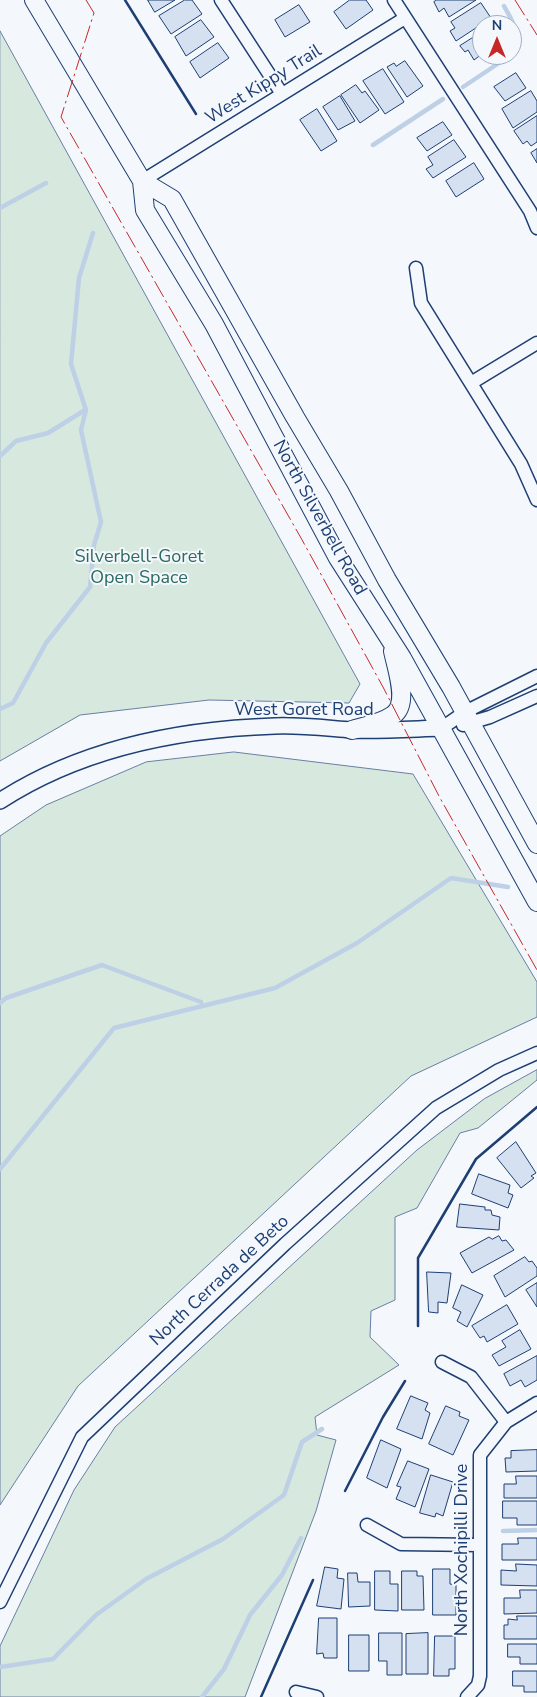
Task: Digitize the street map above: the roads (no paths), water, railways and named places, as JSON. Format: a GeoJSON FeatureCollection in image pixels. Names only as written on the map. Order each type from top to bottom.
{"type":"FeatureCollection","features":[{"type":"Feature","properties":{"kind":"main road","name":"North Silverbell Road"},"geometry":{"type":"LineString","coordinates":[[34,0],[142,181],[145,210],[214,324],[338,558],[390,639],[442,728],[537,902]]}},
{"type":"Feature","properties":{"kind":"main road","name":"North Silverbell Road"},"geometry":{"type":"LineString","coordinates":[[142,181],[172,199],[295,417],[340,491],[387,580],[468,718],[537,844]]}},
{"type":"Feature","properties":{"kind":"main road"},"geometry":{"type":"LineString","coordinates":[[352,730],[386,720],[396,714],[402,699],[390,639]]}},
{"type":"Feature","properties":{"kind":"street"},"geometry":{"type":"LineString","coordinates":[[221,0],[282,94]]}},
{"type":"Feature","properties":{"kind":"street"},"geometry":{"type":"LineString","coordinates":[[394,0],[530,211],[537,228]]}},
{"type":"Feature","properties":{"kind":"street","name":"West Kippy Trail"},"geometry":{"type":"LineString","coordinates":[[142,181],[405,18]]}},
{"type":"Feature","properties":{"kind":"street"},"geometry":{"type":"LineString","coordinates":[[416,268],[421,303],[521,464],[537,500]]}},
{"type":"Feature","properties":{"kind":"street"},"geometry":{"type":"LineString","coordinates":[[471,383],[537,343]]}},
{"type":"Feature","properties":{"kind":"street","name":"West Goret Road"},"geometry":{"type":"LineString","coordinates":[[0,801],[21,788],[72,764],[144,742],[227,729],[275,726],[308,726],[352,730],[442,728],[468,718],[537,676]]}},
{"type":"Feature","properties":{"kind":"street","name":"West Goret Road"},"geometry":{"type":"LineString","coordinates":[[468,718],[490,717],[537,696]]}},
{"type":"Feature","properties":{"kind":"street","name":"North Cerrada de Beto"},"geometry":{"type":"LineString","coordinates":[[0,1602],[82,1437],[285,1244],[436,1108],[499,1070],[537,1053]]}},
{"type":"Feature","properties":{"kind":"street"},"geometry":{"type":"LineString","coordinates":[[442,1362],[471,1377],[506,1422]]}},
{"type":"Feature","properties":{"kind":"street","name":"North Xochipilli Drive"},"geometry":{"type":"LineString","coordinates":[[470,1695],[478,1686],[480,1676],[480,1455],[506,1422],[537,1403]]}},
{"type":"Feature","properties":{"kind":"street"},"geometry":{"type":"LineString","coordinates":[[367,1525],[401,1544],[480,1545]]}},
{"type":"Feature","properties":{"kind":"street"},"geometry":{"type":"LineString","coordinates":[[296,1692],[317,1697]]}},
{"type":"Feature","properties":{"kind":"waterway"},"geometry":{"type":"LineString","coordinates":[[504,6],[509,15]]}},
{"type":"Feature","properties":{"kind":"waterway"},"geometry":{"type":"LineString","coordinates":[[463,87],[496,65]]}},
{"type":"Feature","properties":{"kind":"waterway"},"geometry":{"type":"LineString","coordinates":[[373,145],[443,99]]}},
{"type":"Feature","properties":{"kind":"waterway"},"geometry":{"type":"LineString","coordinates":[[0,208],[46,183]]}},
{"type":"Feature","properties":{"kind":"waterway"},"geometry":{"type":"LineString","coordinates":[[0,709],[13,703],[46,643],[90,587],[94,545],[101,522],[81,430],[86,410],[71,364],[79,278],[93,233]]}},
{"type":"Feature","properties":{"kind":"waterway"},"geometry":{"type":"LineString","coordinates":[[0,456],[16,441],[48,433],[85,410]]}},
{"type":"Feature","properties":{"kind":"waterway"},"geometry":{"type":"LineString","coordinates":[[0,1169],[114,1028],[275,988],[357,943],[451,878],[508,887]]}},
{"type":"Feature","properties":{"kind":"waterway"},"geometry":{"type":"LineString","coordinates":[[0,1003],[6,998],[102,965],[201,1002]]}},
{"type":"Feature","properties":{"kind":"waterway"},"geometry":{"type":"LineString","coordinates":[[0,1667],[53,1659],[96,1615],[146,1579],[223,1539],[284,1495],[302,1442],[322,1429]]}},
{"type":"Feature","properties":{"kind":"waterway"},"geometry":{"type":"LineString","coordinates":[[503,1531],[537,1530]]}},
{"type":"Feature","properties":{"kind":"waterway"},"geometry":{"type":"LineString","coordinates":[[202,1697],[224,1669],[250,1615],[282,1575],[301,1538]]}},
{"type":"Feature","properties":{"kind":"park label","name":"Silverbell-Goret Open Space"},"geometry":{"type":"Point","coordinates":[139,568]}}]}
